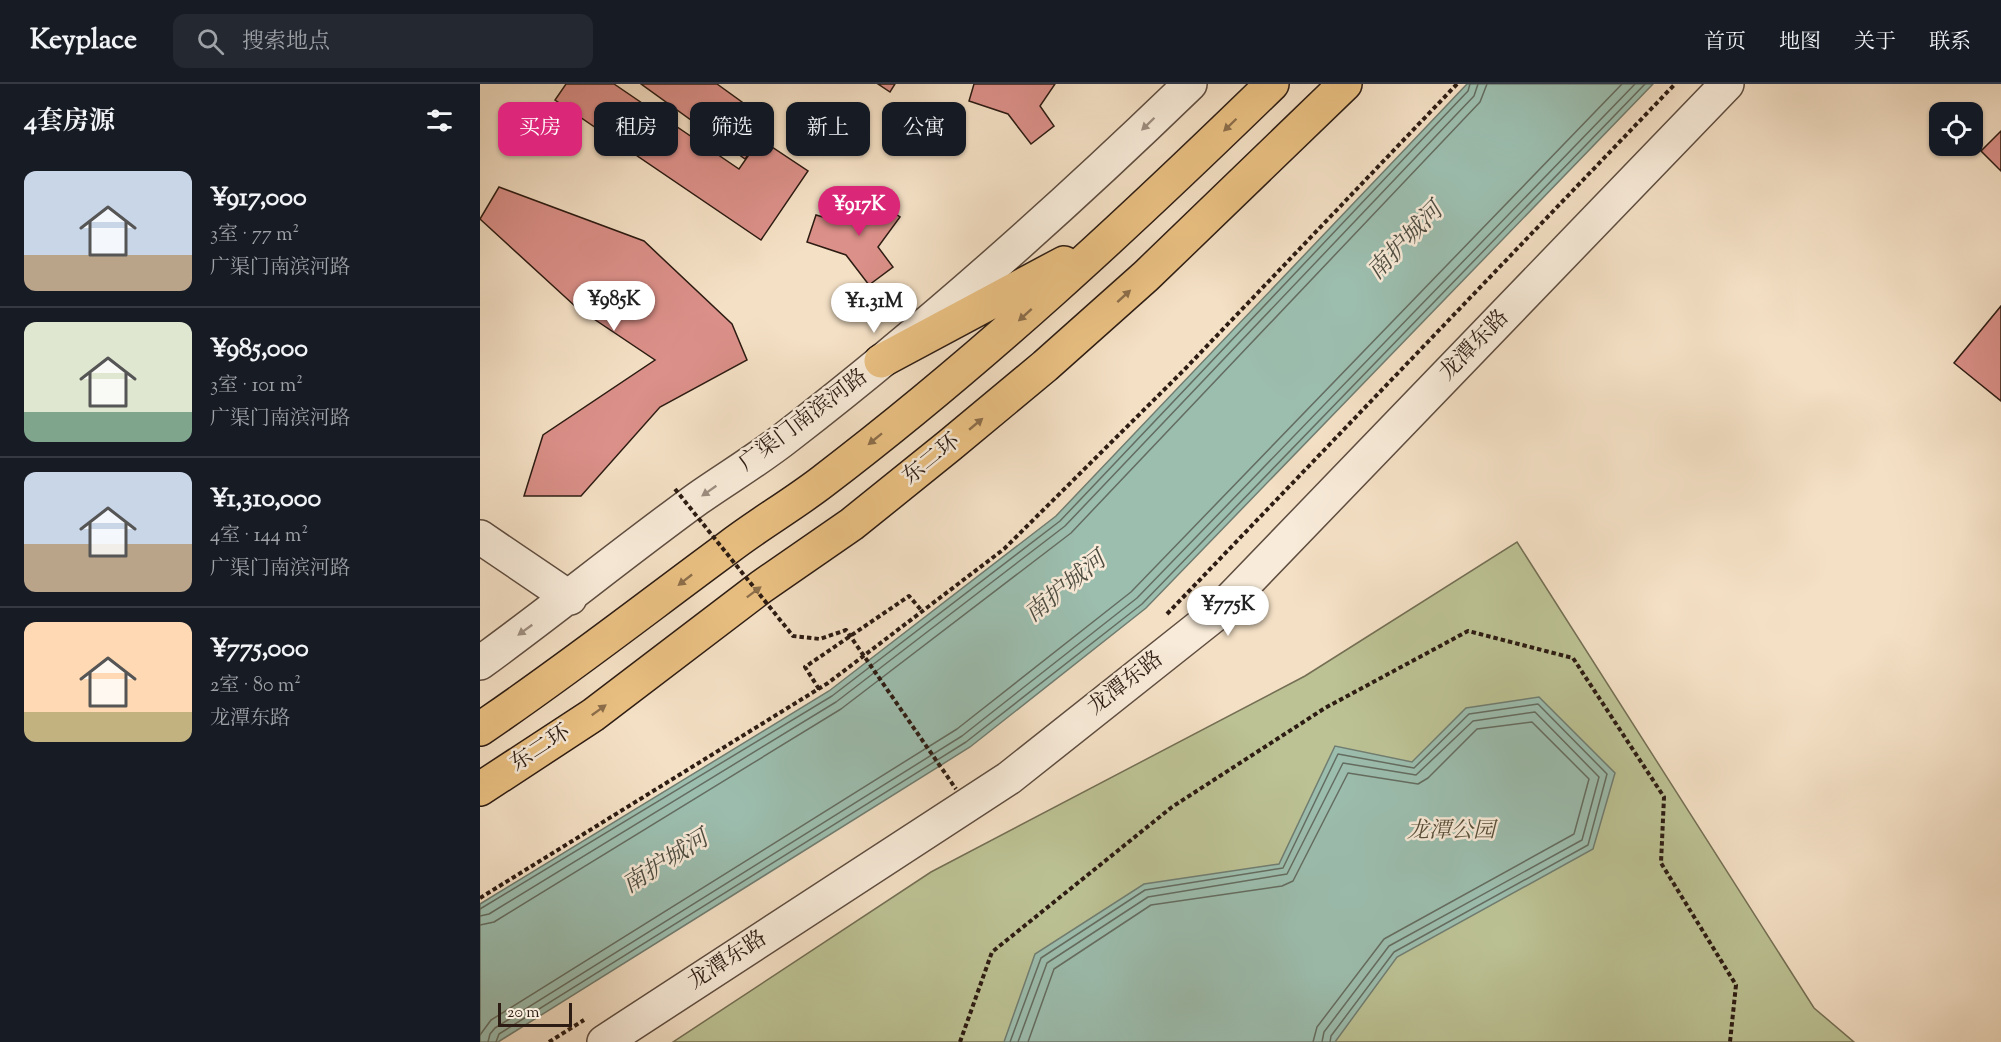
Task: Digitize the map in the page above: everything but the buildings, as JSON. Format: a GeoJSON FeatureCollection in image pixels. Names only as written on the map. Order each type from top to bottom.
{"type":"FeatureCollection","features":[{"type":"Feature","properties":{"kind":"highway"},"geometry":{"type":"LineString","coordinates":[[480,729],[564,673],[730,546],[821,483],[1011,328],[1111,238],[1272,84]]}},
{"type":"Feature","properties":{"kind":"highway","name":"东二环"},"geometry":{"type":"LineString","coordinates":[[480,789],[593,715],[761,587],[852,524],[950,445],[1045,366],[1146,276],[1345,84]]}},
{"type":"Feature","properties":{"kind":"highway"},"geometry":{"type":"LineString","coordinates":[[881,361],[1111,238]]}},
{"type":"Feature","properties":{"kind":"street","name":"广渠门南滨河路"},"geometry":{"type":"LineString","coordinates":[[480,663],[570,598],[696,500],[786,437],[881,361],[974,285],[1190,84]]}},
{"type":"Feature","properties":{"kind":"street","name":"龙潭东路"},"geometry":{"type":"LineString","coordinates":[[604,1042],[1009,778],[1217,613],[1727,84]]}},
{"type":"Feature","properties":{"kind":"street"},"geometry":{"type":"LineString","coordinates":[[480,537],[570,598]]}},
{"type":"Feature","properties":{"kind":"path"},"geometry":{"type":"LineString","coordinates":[[480,898],[819,689],[1004,549],[1184,370],[1457,84]]}},
{"type":"Feature","properties":{"kind":"path"},"geometry":{"type":"LineString","coordinates":[[1161,620],[1676,84]]}},
{"type":"Feature","properties":{"kind":"path"},"geometry":{"type":"LineString","coordinates":[[675,489],[793,636],[820,639],[846,630],[956,789]]}},
{"type":"Feature","properties":{"kind":"path"},"geometry":{"type":"LineString","coordinates":[[819,689],[805,667],[909,596],[922,611]]}},
{"type":"Feature","properties":{"kind":"path"},"geometry":{"type":"LineString","coordinates":[[960,1042],[992,951],[1172,807],[1325,708],[1468,631],[1572,658],[1664,797],[1661,863],[1736,985],[1730,1042]]}},
{"type":"Feature","properties":{"kind":"path"},"geometry":{"type":"LineString","coordinates":[[946,788],[956,781]]}},
{"type":"Feature","properties":{"kind":"green space","name":"龙潭公园"},"geometry":{"type":"Polygon","coordinates":[[[1517,542],[1814,1008],[1854,1042],[673,1042],[931,872],[1305,676],[1517,542]]]}},
{"type":"Feature","properties":{"kind":"water","name":"南护城河"},"geometry":{"type":"Polygon","coordinates":[[[1467,84],[1653,84],[1146,608],[970,747],[498,1042],[480,1042],[480,904],[829,691],[1056,516],[1467,84]]]}},
{"type":"Feature","properties":{"kind":"water"},"geometry":{"type":"Polygon","coordinates":[[[1539,697],[1615,773],[1593,849],[1397,957],[1335,1042],[1004,1042],[1035,954],[1144,884],[1279,864],[1335,746],[1412,762],[1466,708],[1539,697]]]}}]}
